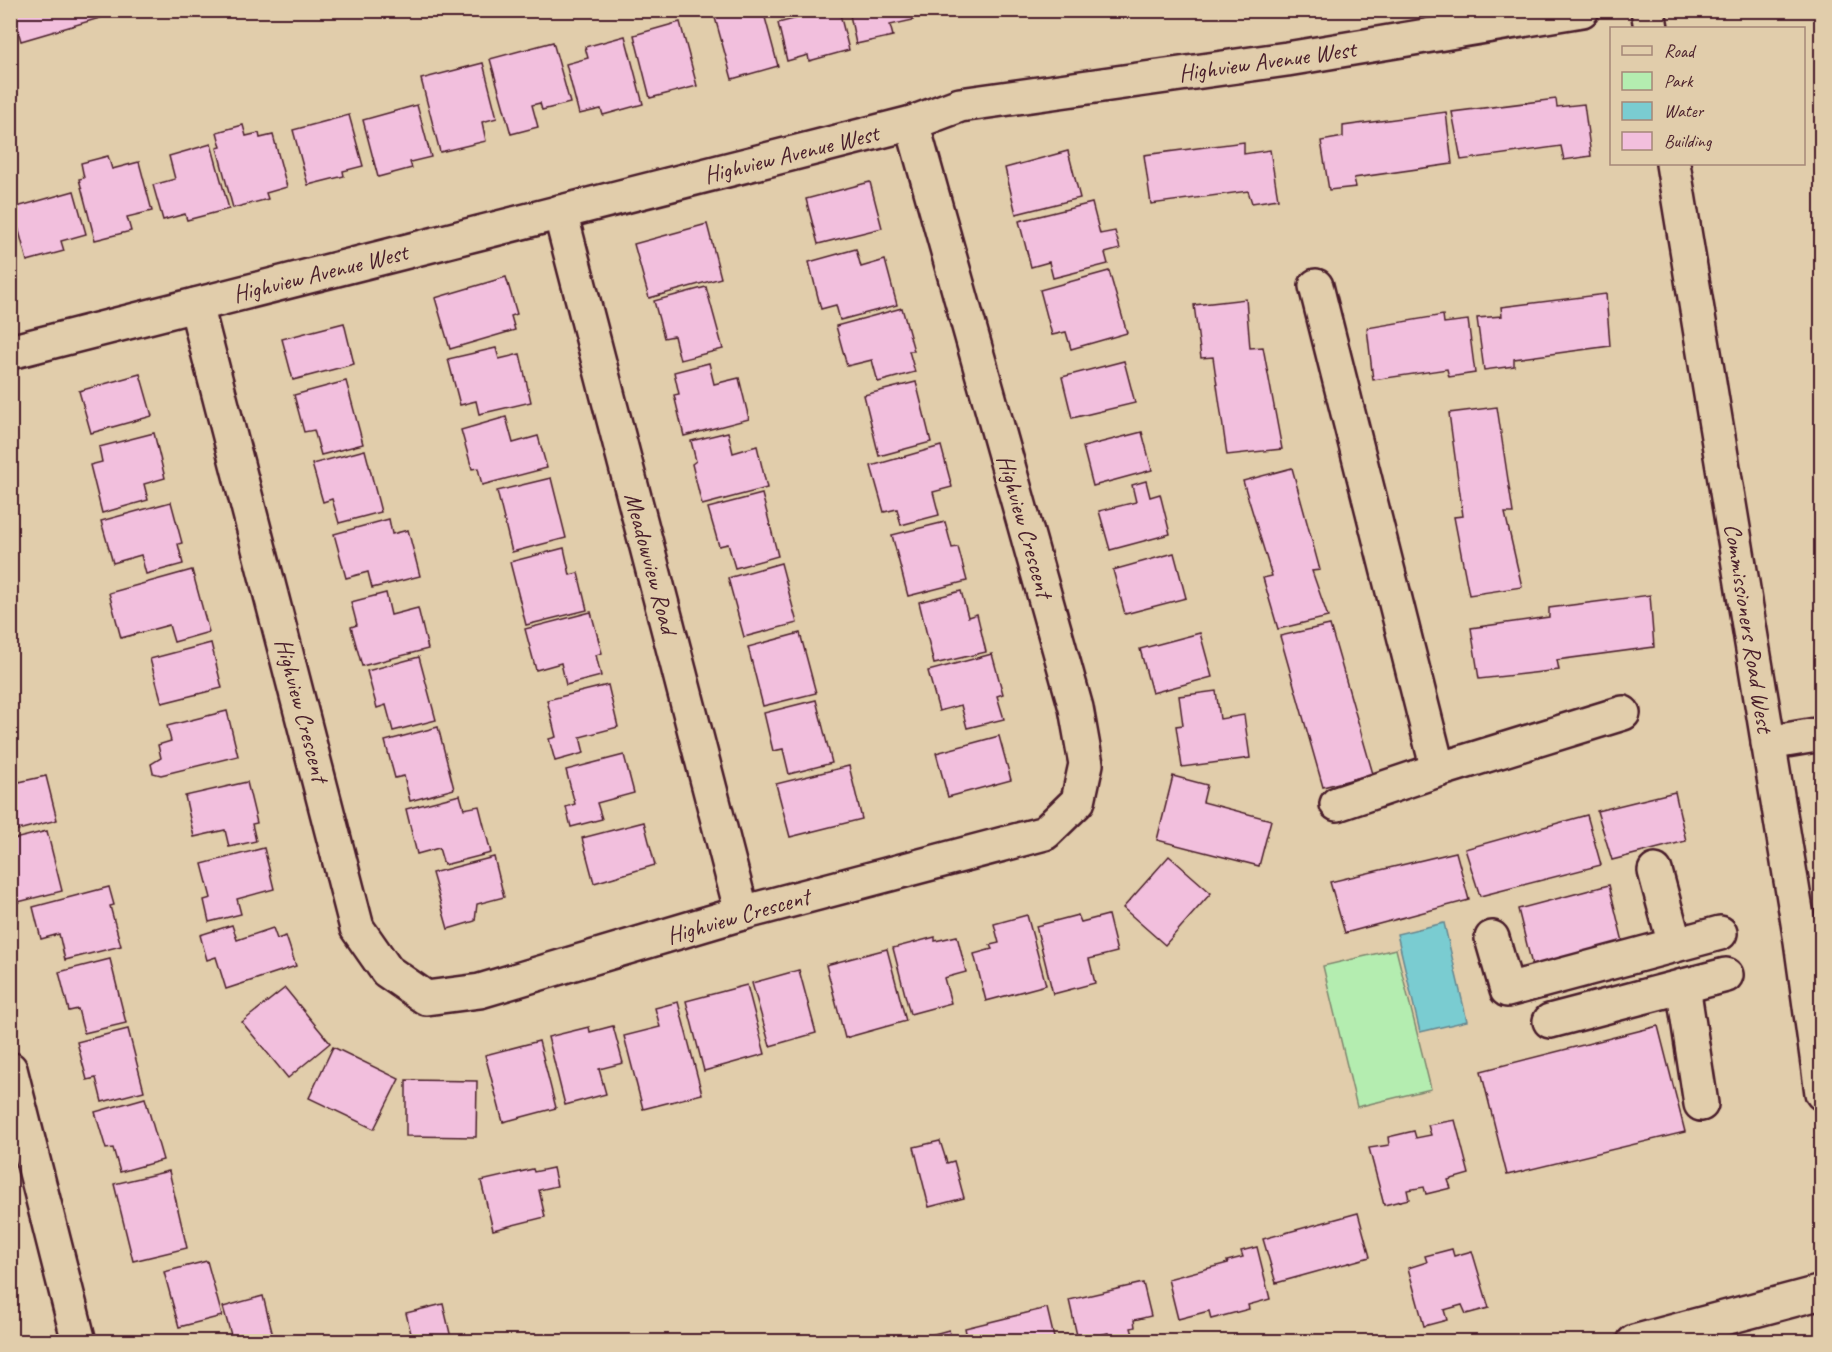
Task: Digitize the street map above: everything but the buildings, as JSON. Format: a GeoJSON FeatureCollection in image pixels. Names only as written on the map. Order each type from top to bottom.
{"type":"FeatureCollection","features":[{"type":"Feature","properties":{"kind":"street","name":"Highview Avenue West"},"geometry":{"type":"LineString","coordinates":[[10,352],[912,123],[960,105],[1287,59],[1582,10]]}},
{"type":"Feature","properties":{"kind":"street"},"geometry":{"type":"LineString","coordinates":[[1648,10],[1651,27]]}},
{"type":"Feature","properties":{"kind":"street","name":"Highview Crescent"},"geometry":{"type":"LineString","coordinates":[[196,305],[357,928],[387,971],[426,998],[480,991],[742,913],[1045,833],[1078,801],[1086,764],[1076,708],[912,123]]}},
{"type":"Feature","properties":{"kind":"street","name":"Commissioners Road West"},"geometry":{"type":"LineString","coordinates":[[1673,165],[1801,941],[1821,1093]]}},
{"type":"Feature","properties":{"kind":"street","name":"Meadowview Road"},"geometry":{"type":"LineString","coordinates":[[560,212],[742,913]]}},
{"type":"Feature","properties":{"kind":"street"},"geometry":{"type":"LineString","coordinates":[[1316,286],[1438,770]]}},
{"type":"Feature","properties":{"kind":"street"},"geometry":{"type":"LineString","coordinates":[[1336,804],[1623,713]]}},
{"type":"Feature","properties":{"kind":"street"},"geometry":{"type":"LineString","coordinates":[[1768,743],[1821,734]]}},
{"type":"Feature","properties":{"kind":"street"},"geometry":{"type":"LineString","coordinates":[[1655,871],[1675,945]]}},
{"type":"Feature","properties":{"kind":"street"},"geometry":{"type":"LineString","coordinates":[[1492,938],[1507,990],[1720,933]]}},
{"type":"Feature","properties":{"kind":"street"},"geometry":{"type":"LineString","coordinates":[[1550,1021],[1726,975]]}},
{"type":"Feature","properties":{"kind":"street"},"geometry":{"type":"LineString","coordinates":[[1683,986],[1701,1104]]}},
{"type":"Feature","properties":{"kind":"street"},"geometry":{"type":"LineString","coordinates":[[10,1070],[79,1341]]}},
{"type":"Feature","properties":{"kind":"street"},"geometry":{"type":"LineString","coordinates":[[1634,1341],[1821,1292]]}},
{"type":"Feature","properties":{"kind":"green space"},"geometry":{"type":"Polygon","coordinates":[[[1396,949],[1431,1089],[1357,1107],[1323,966],[1396,949]]]}},
{"type":"Feature","properties":{"kind":"water"},"geometry":{"type":"Polygon","coordinates":[[[1444,923],[1467,1021],[1420,1032],[1397,934],[1444,923]]]}}]}
